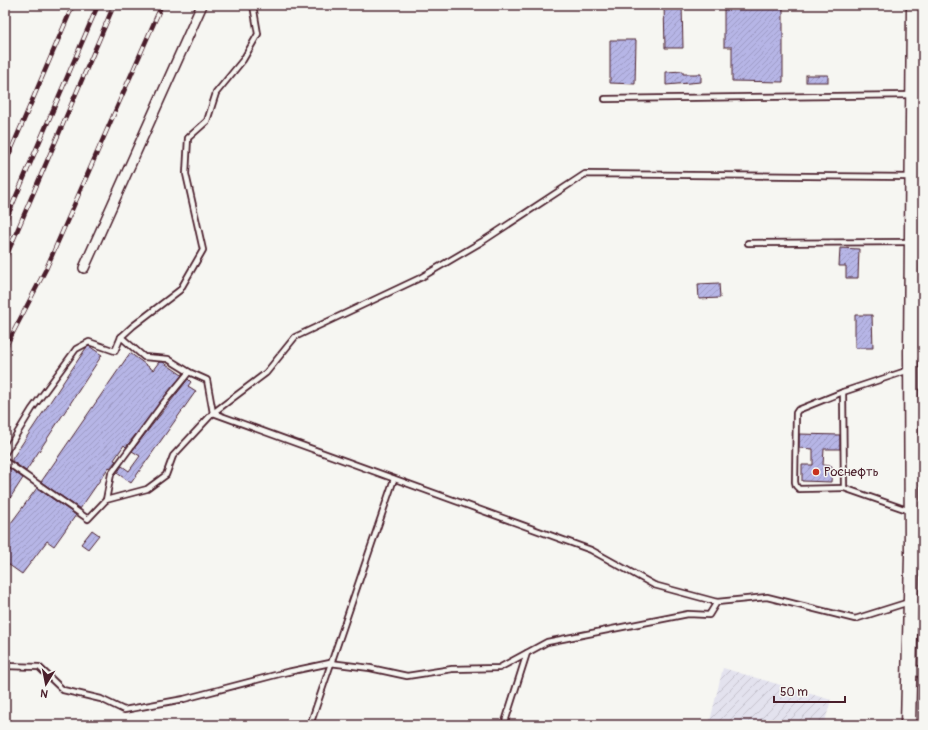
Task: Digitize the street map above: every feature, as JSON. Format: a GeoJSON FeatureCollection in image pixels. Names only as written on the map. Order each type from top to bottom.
{"type":"FeatureCollection","features":[{"type":"Feature","properties":{"kind":"main road"},"geometry":{"type":"LineString","coordinates":[[908,725],[916,671],[911,602],[911,370],[917,353],[912,242],[912,96],[914,5]]}},
{"type":"Feature","properties":{"kind":"street"},"geometry":{"type":"LineString","coordinates":[[84,268],[202,5]]}},
{"type":"Feature","properties":{"kind":"lane"},"geometry":{"type":"LineString","coordinates":[[5,453],[32,409],[76,349],[89,342],[114,351],[121,337],[132,326],[180,290],[203,250],[186,174],[188,138],[207,121],[216,93],[243,60],[258,34],[253,5]]}},
{"type":"Feature","properties":{"kind":"lane"},"geometry":{"type":"LineString","coordinates":[[605,99],[912,96]]}},
{"type":"Feature","properties":{"kind":"lane"},"geometry":{"type":"LineString","coordinates":[[5,461],[88,519],[106,500],[147,489],[166,475],[172,456],[214,413],[266,373],[295,337],[420,278],[483,241],[585,174],[912,177]]}},
{"type":"Feature","properties":{"kind":"lane"},"geometry":{"type":"LineString","coordinates":[[748,243],[912,242]]}},
{"type":"Feature","properties":{"kind":"lane"},"geometry":{"type":"LineString","coordinates":[[121,337],[144,356],[168,359],[189,372],[207,380],[214,413]]}},
{"type":"Feature","properties":{"kind":"lane"},"geometry":{"type":"LineString","coordinates":[[911,370],[843,392],[798,410],[796,413],[795,482],[796,486],[800,489],[844,488],[911,512]]}},
{"type":"Feature","properties":{"kind":"lane"},"geometry":{"type":"LineString","coordinates":[[106,500],[111,474],[161,406],[189,372]]}},
{"type":"Feature","properties":{"kind":"lane"},"geometry":{"type":"LineString","coordinates":[[843,392],[844,488]]}},
{"type":"Feature","properties":{"kind":"lane"},"geometry":{"type":"LineString","coordinates":[[214,413],[591,550],[654,585],[717,602],[767,597],[854,619],[911,602]]}},
{"type":"Feature","properties":{"kind":"lane"},"geometry":{"type":"LineString","coordinates":[[310,725],[394,479]]}},
{"type":"Feature","properties":{"kind":"lane"},"geometry":{"type":"LineString","coordinates":[[5,666],[39,668],[64,690],[101,699],[124,710],[184,699],[282,673],[330,663],[370,668],[407,676],[452,669],[499,668],[547,642],[688,614],[709,615],[717,602]]}},
{"type":"Feature","properties":{"kind":"lane"},"geometry":{"type":"LineString","coordinates":[[504,725],[527,653]]}},
{"type":"Feature","properties":{"kind":"shaded area"},"geometry":{"type":"Polygon","coordinates":[[[723,668],[831,700],[824,725],[709,725],[723,668]]]}},
{"type":"Feature","properties":{"kind":"building"},"geometry":{"type":"Polygon","coordinates":[[[664,5],[682,5],[683,48],[665,48],[664,5]]]}},
{"type":"Feature","properties":{"kind":"building"},"geometry":{"type":"Polygon","coordinates":[[[724,5],[783,5],[783,82],[732,81],[732,47],[724,47],[724,5]]]}},
{"type":"Feature","properties":{"kind":"building"},"geometry":{"type":"Polygon","coordinates":[[[610,40],[636,40],[635,84],[610,83],[610,40]]]}},
{"type":"Feature","properties":{"kind":"building"},"geometry":{"type":"Polygon","coordinates":[[[683,71],[683,74],[701,74],[701,82],[666,85],[666,72],[683,71]]]}},
{"type":"Feature","properties":{"kind":"building"},"geometry":{"type":"Polygon","coordinates":[[[806,75],[828,75],[828,82],[806,82],[806,75]]]}},
{"type":"Feature","properties":{"kind":"building"},"geometry":{"type":"Polygon","coordinates":[[[840,248],[859,249],[858,278],[846,278],[846,266],[839,266],[840,248]]]}},
{"type":"Feature","properties":{"kind":"building"},"geometry":{"type":"Polygon","coordinates":[[[719,283],[720,298],[699,299],[698,284],[719,283]]]}},
{"type":"Feature","properties":{"kind":"building"},"geometry":{"type":"Polygon","coordinates":[[[855,315],[872,315],[873,348],[855,348],[855,315]]]}},
{"type":"Feature","properties":{"kind":"building"},"geometry":{"type":"Polygon","coordinates":[[[89,346],[102,355],[26,471],[12,461],[12,459],[86,348],[89,346]]]}},
{"type":"Feature","properties":{"kind":"building"},"geometry":{"type":"Polygon","coordinates":[[[130,353],[153,370],[159,362],[163,362],[182,375],[126,447],[124,445],[114,460],[116,461],[110,468],[109,467],[80,509],[41,482],[130,353]]]}},
{"type":"Feature","properties":{"kind":"building"},"geometry":{"type":"Polygon","coordinates":[[[188,379],[191,382],[188,386],[196,391],[131,483],[117,473],[122,466],[129,471],[140,456],[132,451],[188,379]]]}},
{"type":"Feature","properties":{"kind":"building"},"geometry":{"type":"Polygon","coordinates":[[[799,434],[840,435],[840,449],[824,449],[823,465],[832,466],[831,482],[802,481],[802,465],[813,465],[813,449],[799,448],[799,434]]]}},
{"type":"Feature","properties":{"kind":"building"},"geometry":{"type":"Polygon","coordinates":[[[8,467],[23,478],[5,506],[5,471],[8,467]]]}},
{"type":"Feature","properties":{"kind":"building"},"geometry":{"type":"Polygon","coordinates":[[[37,488],[76,515],[54,546],[47,541],[22,574],[5,562],[5,531],[37,488]]]}},
{"type":"Feature","properties":{"kind":"building"},"geometry":{"type":"Polygon","coordinates":[[[92,530],[99,535],[88,549],[81,544],[92,530]]]}},
{"type":"Feature","properties":{"kind":"railway"},"geometry":{"type":"LineString","coordinates":[[5,164],[73,5]]}},
{"type":"Feature","properties":{"kind":"railway"},"geometry":{"type":"LineString","coordinates":[[5,222],[98,5]]}},
{"type":"Feature","properties":{"kind":"railway"},"geometry":{"type":"LineString","coordinates":[[5,259],[114,5]]}},
{"type":"Feature","properties":{"kind":"railway"},"geometry":{"type":"LineString","coordinates":[[5,348],[46,269],[160,9]]}},
{"type":"Feature","properties":{"kind":"place","name":"Роснефть"},"geometry":{"type":"Point","coordinates":[816,472]}}]}
